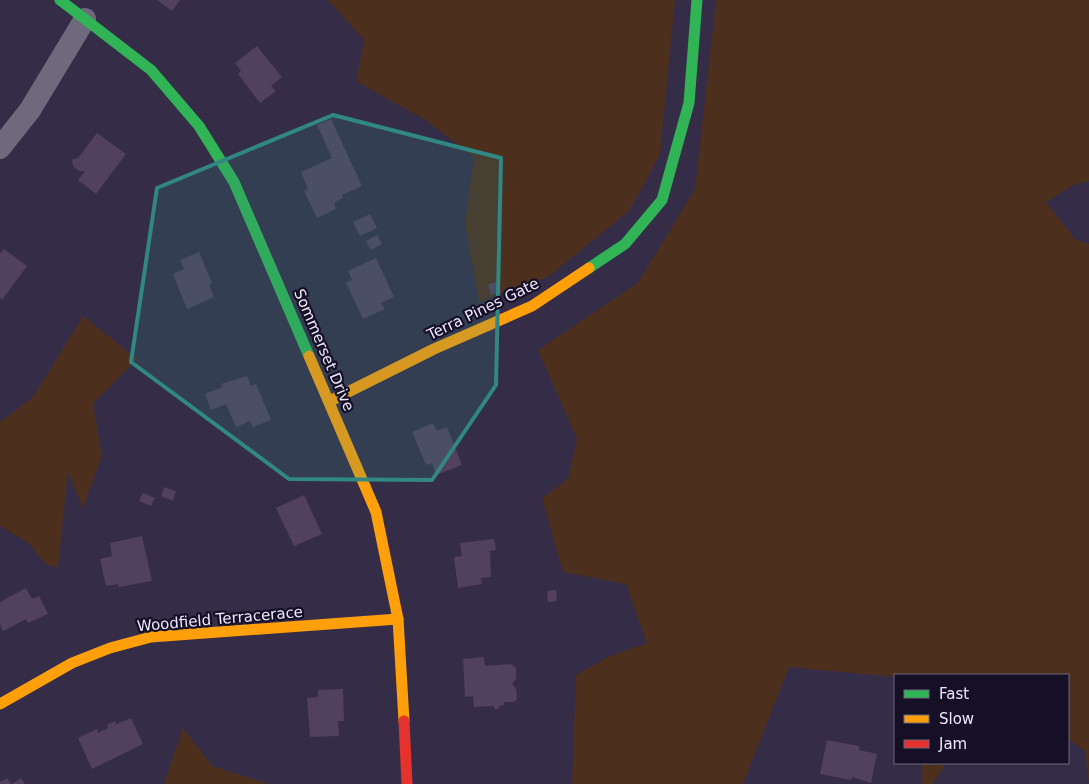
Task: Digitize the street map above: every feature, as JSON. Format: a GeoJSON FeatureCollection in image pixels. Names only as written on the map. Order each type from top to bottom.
{"type":"FeatureCollection","features":[{"type":"Feature","properties":{"kind":"street","name":"Sommerset Drive"},"geometry":{"type":"LineString","coordinates":[[60,0],[151,70],[199,126],[234,182],[330,401],[376,512],[398,619],[407,784]]}},
{"type":"Feature","properties":{"kind":"street","name":"Terra Pines Gate"},"geometry":{"type":"LineString","coordinates":[[330,401],[434,349],[532,306],[624,244],[662,200],[689,103],[697,0]]}},
{"type":"Feature","properties":{"kind":"street"},"geometry":{"type":"LineString","coordinates":[[0,148],[30,110],[85,19]]}},
{"type":"Feature","properties":{"kind":"street","name":"Woodfield Terracerace"},"geometry":{"type":"LineString","coordinates":[[0,704],[41,678],[113,646],[151,637],[398,619]]}},
{"type":"Feature","properties":{"kind":"highlighted area"},"geometry":{"type":"Polygon","coordinates":[[[333,115],[501,158],[496,385],[432,480],[289,479],[131,362],[157,188],[333,115]]]}},
{"type":"Feature","properties":{"kind":"shaded area"},"geometry":{"type":"Polygon","coordinates":[[[328,0],[675,0],[660,154],[630,210],[548,277],[479,302],[465,223],[474,157],[427,121],[356,81],[364,40],[328,0]]]}},
{"type":"Feature","properties":{"kind":"shaded area"},"geometry":{"type":"Polygon","coordinates":[[[716,0],[1089,0],[1089,181],[1073,185],[1046,202],[1075,239],[1089,244],[1089,784],[1085,751],[1069,740],[1069,674],[894,674],[894,677],[789,667],[743,784],[572,784],[576,675],[608,657],[647,643],[626,584],[563,572],[542,498],[568,479],[577,439],[538,350],[638,283],[695,189],[716,0]]]}},
{"type":"Feature","properties":{"kind":"shaded area"},"geometry":{"type":"Polygon","coordinates":[[[83,316],[137,359],[93,404],[102,456],[83,508],[68,472],[58,568],[46,564],[27,542],[0,526],[0,422],[33,397],[83,316]]]}},
{"type":"Feature","properties":{"kind":"shaded area"},"geometry":{"type":"Polygon","coordinates":[[[183,728],[212,766],[269,784],[164,784],[183,728]]]}},
{"type":"Feature","properties":{"kind":"shaded area"},"geometry":{"type":"Polygon","coordinates":[[[922,764],[945,764],[933,784],[922,784],[922,764]]]}},
{"type":"Feature","properties":{"kind":"building"},"geometry":{"type":"Polygon","coordinates":[[[157,0],[180,0],[172,11],[157,0]]]}},
{"type":"Feature","properties":{"kind":"building"},"geometry":{"type":"Polygon","coordinates":[[[257,46],[282,77],[271,86],[276,91],[260,103],[238,74],[241,71],[235,63],[257,46]]]}},
{"type":"Feature","properties":{"kind":"building"},"geometry":{"type":"Polygon","coordinates":[[[331,119],[362,186],[342,195],[343,198],[334,203],[336,209],[317,218],[304,191],[308,189],[301,172],[332,158],[317,125],[331,119]]]}},
{"type":"Feature","properties":{"kind":"building"},"geometry":{"type":"Polygon","coordinates":[[[97,133],[126,154],[96,194],[78,180],[85,171],[79,171],[73,166],[72,159],[78,158],[97,133]]]}},
{"type":"Feature","properties":{"kind":"building"},"geometry":{"type":"Polygon","coordinates":[[[370,214],[377,228],[360,236],[353,222],[370,214]]]}},
{"type":"Feature","properties":{"kind":"building"},"geometry":{"type":"Polygon","coordinates":[[[377,235],[382,244],[371,250],[366,241],[377,235]]]}},
{"type":"Feature","properties":{"kind":"building"},"geometry":{"type":"Polygon","coordinates":[[[4,249],[27,266],[2,300],[0,298],[0,254],[4,249]]]}},
{"type":"Feature","properties":{"kind":"building"},"geometry":{"type":"Polygon","coordinates":[[[199,252],[212,283],[209,285],[214,297],[187,309],[173,274],[184,269],[180,260],[199,252]]]}},
{"type":"Feature","properties":{"kind":"building"},"geometry":{"type":"Polygon","coordinates":[[[376,258],[394,297],[381,303],[385,309],[363,319],[346,283],[352,280],[348,271],[376,258]]]}},
{"type":"Feature","properties":{"kind":"building"},"geometry":{"type":"Polygon","coordinates":[[[498,282],[501,292],[491,295],[488,284],[498,282]]]}},
{"type":"Feature","properties":{"kind":"building"},"geometry":{"type":"Polygon","coordinates":[[[247,376],[251,386],[256,384],[271,420],[253,427],[250,421],[236,427],[226,404],[211,410],[205,394],[223,387],[221,384],[247,376]]]}},
{"type":"Feature","properties":{"kind":"building"},"geometry":{"type":"Polygon","coordinates":[[[433,423],[437,431],[447,427],[462,465],[436,475],[432,463],[426,465],[412,432],[433,423]]]}},
{"type":"Feature","properties":{"kind":"building"},"geometry":{"type":"Polygon","coordinates":[[[164,487],[176,491],[173,501],[161,496],[164,487]]]}},
{"type":"Feature","properties":{"kind":"building"},"geometry":{"type":"Polygon","coordinates":[[[143,493],[155,498],[151,506],[139,501],[143,493]]]}},
{"type":"Feature","properties":{"kind":"building"},"geometry":{"type":"Polygon","coordinates":[[[304,495],[322,534],[294,546],[276,508],[304,495]]]}},
{"type":"Feature","properties":{"kind":"building"},"geometry":{"type":"Polygon","coordinates":[[[142,536],[152,581],[119,587],[118,584],[106,586],[100,559],[112,556],[110,543],[142,536]]]}},
{"type":"Feature","properties":{"kind":"building"},"geometry":{"type":"Polygon","coordinates":[[[494,539],[496,550],[490,551],[491,577],[481,578],[482,584],[458,588],[454,557],[462,556],[460,543],[494,539]]]}},
{"type":"Feature","properties":{"kind":"building"},"geometry":{"type":"Polygon","coordinates":[[[26,588],[32,599],[39,596],[48,614],[28,623],[26,619],[3,631],[0,624],[0,602],[26,588]]]}},
{"type":"Feature","properties":{"kind":"building"},"geometry":{"type":"Polygon","coordinates":[[[556,590],[557,601],[548,602],[547,591],[556,590]]]}},
{"type":"Feature","properties":{"kind":"building"},"geometry":{"type":"Polygon","coordinates":[[[484,657],[485,666],[511,664],[516,668],[516,679],[512,684],[516,688],[517,699],[514,702],[504,702],[504,705],[499,706],[499,709],[494,709],[494,706],[474,707],[473,696],[465,697],[463,659],[484,657]]]}},
{"type":"Feature","properties":{"kind":"building"},"geometry":{"type":"Polygon","coordinates":[[[343,689],[344,721],[338,721],[339,736],[310,737],[307,698],[318,697],[318,690],[343,689]]]}},
{"type":"Feature","properties":{"kind":"building"},"geometry":{"type":"Polygon","coordinates":[[[131,718],[143,744],[92,769],[78,738],[97,729],[98,733],[108,728],[107,725],[115,721],[116,724],[131,718]]]}},
{"type":"Feature","properties":{"kind":"building"},"geometry":{"type":"Polygon","coordinates":[[[827,740],[859,746],[859,750],[877,754],[871,783],[852,777],[851,780],[820,774],[827,740]]]}},
{"type":"Feature","properties":{"kind":"building"},"geometry":{"type":"Polygon","coordinates":[[[7,778],[11,784],[0,784],[0,782],[7,778]]]}},
{"type":"Feature","properties":{"kind":"building"},"geometry":{"type":"Polygon","coordinates":[[[21,778],[25,784],[12,784],[21,778]]]}},
{"type":"Feature","properties":{"kind":"traffic: fast"},"geometry":{"type":"LineString","coordinates":[[60,0],[151,70],[199,126],[234,182],[309,356]]}},
{"type":"Feature","properties":{"kind":"traffic: fast"},"geometry":{"type":"LineString","coordinates":[[589,268],[625,244],[662,200],[689,103],[697,0]]}},
{"type":"Feature","properties":{"kind":"traffic: slow"},"geometry":{"type":"LineString","coordinates":[[330,401],[434,349],[532,306],[589,268]]}},
{"type":"Feature","properties":{"kind":"traffic: slow"},"geometry":{"type":"LineString","coordinates":[[309,356],[376,512],[398,619],[404,721]]}},
{"type":"Feature","properties":{"kind":"traffic: slow"},"geometry":{"type":"LineString","coordinates":[[0,704],[72,663],[110,648],[151,637],[398,619]]}},
{"type":"Feature","properties":{"kind":"traffic: jam"},"geometry":{"type":"LineString","coordinates":[[404,721],[407,784]]}}]}
